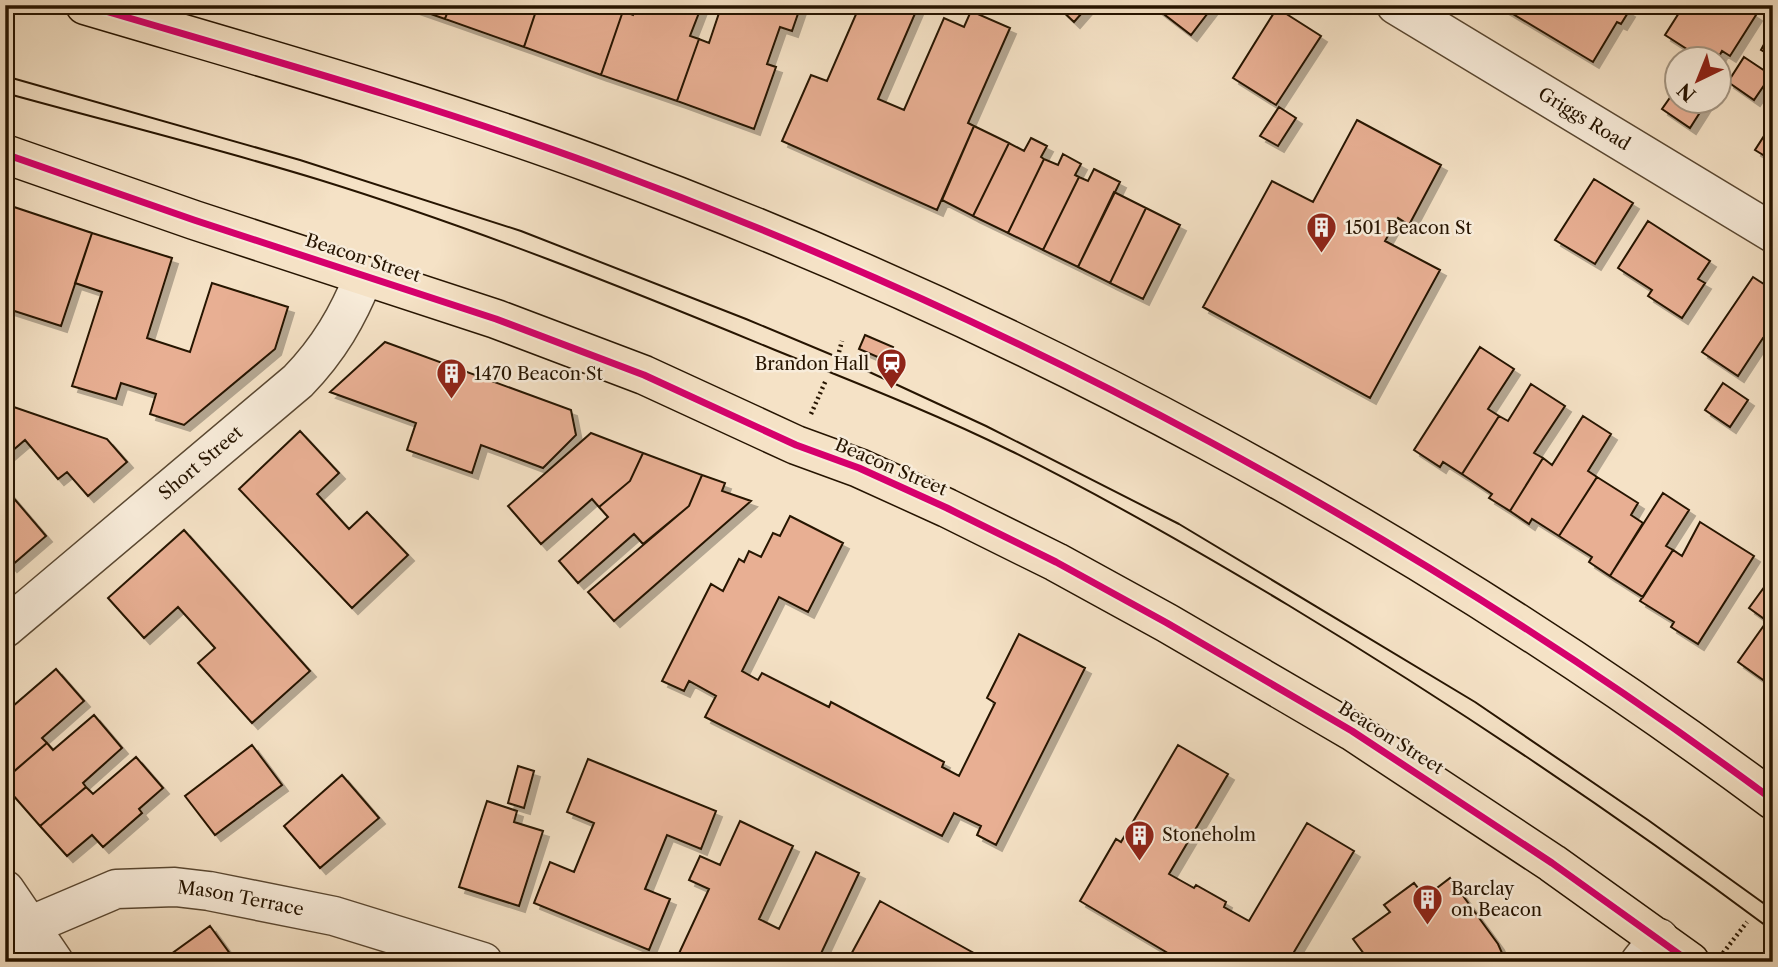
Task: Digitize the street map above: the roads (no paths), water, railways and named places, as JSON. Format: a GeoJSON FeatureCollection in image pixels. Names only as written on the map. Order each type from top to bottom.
{"type":"FeatureCollection","features":[{"type":"Feature","properties":{"kind":"main road"},"geometry":{"type":"LineString","coordinates":[[85,5],[354,83],[477,123],[718,212],[919,296],[1123,395],[1351,522],[1512,620],[1609,684],[1773,800]]}},
{"type":"Feature","properties":{"kind":"main road","name":"Beacon Street"},"geometry":{"type":"LineString","coordinates":[[5,154],[194,220],[496,319],[656,380],[796,445],[859,468],[935,502],[1056,562],[1260,676],[1352,731],[1492,822],[1649,950],[1706,958]]}},
{"type":"Feature","properties":{"kind":"street","name":"Griggs Road"},"geometry":{"type":"LineString","coordinates":[[1396,5],[1773,233]]}},
{"type":"Feature","properties":{"kind":"street","name":"Short Street"},"geometry":{"type":"LineString","coordinates":[[5,628],[299,381],[338,333],[364,276]]}},
{"type":"Feature","properties":{"kind":"street","name":"Mason Terrace"},"geometry":{"type":"LineString","coordinates":[[17,936],[116,889],[175,887],[209,891],[334,916],[483,962]]}},
{"type":"Feature","properties":{"kind":"street"},"geometry":{"type":"LineString","coordinates":[[5,890],[17,936],[54,962]]}},
{"type":"Feature","properties":{"kind":"tram line"},"geometry":{"type":"LineString","coordinates":[[5,76],[300,160],[521,231],[837,357],[986,426],[1179,524],[1475,702],[1648,820],[1773,910]]}},
{"type":"Feature","properties":{"kind":"tram line"},"geometry":{"type":"LineString","coordinates":[[5,93],[281,168],[435,218],[662,304],[894,398],[982,437],[1151,525],[1350,643],[1595,803],[1773,931]]}},
{"type":"Feature","properties":{"kind":"place","name":"1501 Beacon St"},"geometry":{"type":"Point","coordinates":[1322,255]}},
{"type":"Feature","properties":{"kind":"place","name":"Brandon Hall"},"geometry":{"type":"Point","coordinates":[892,391]}},
{"type":"Feature","properties":{"kind":"place","name":"1470 Beacon St"},"geometry":{"type":"Point","coordinates":[451,401]}},
{"type":"Feature","properties":{"kind":"place","name":"Stoneholm"},"geometry":{"type":"Point","coordinates":[1139,862]}},
{"type":"Feature","properties":{"kind":"place","name":"Barclay on Beacon"},"geometry":{"type":"Point","coordinates":[1428,926]}}]}
